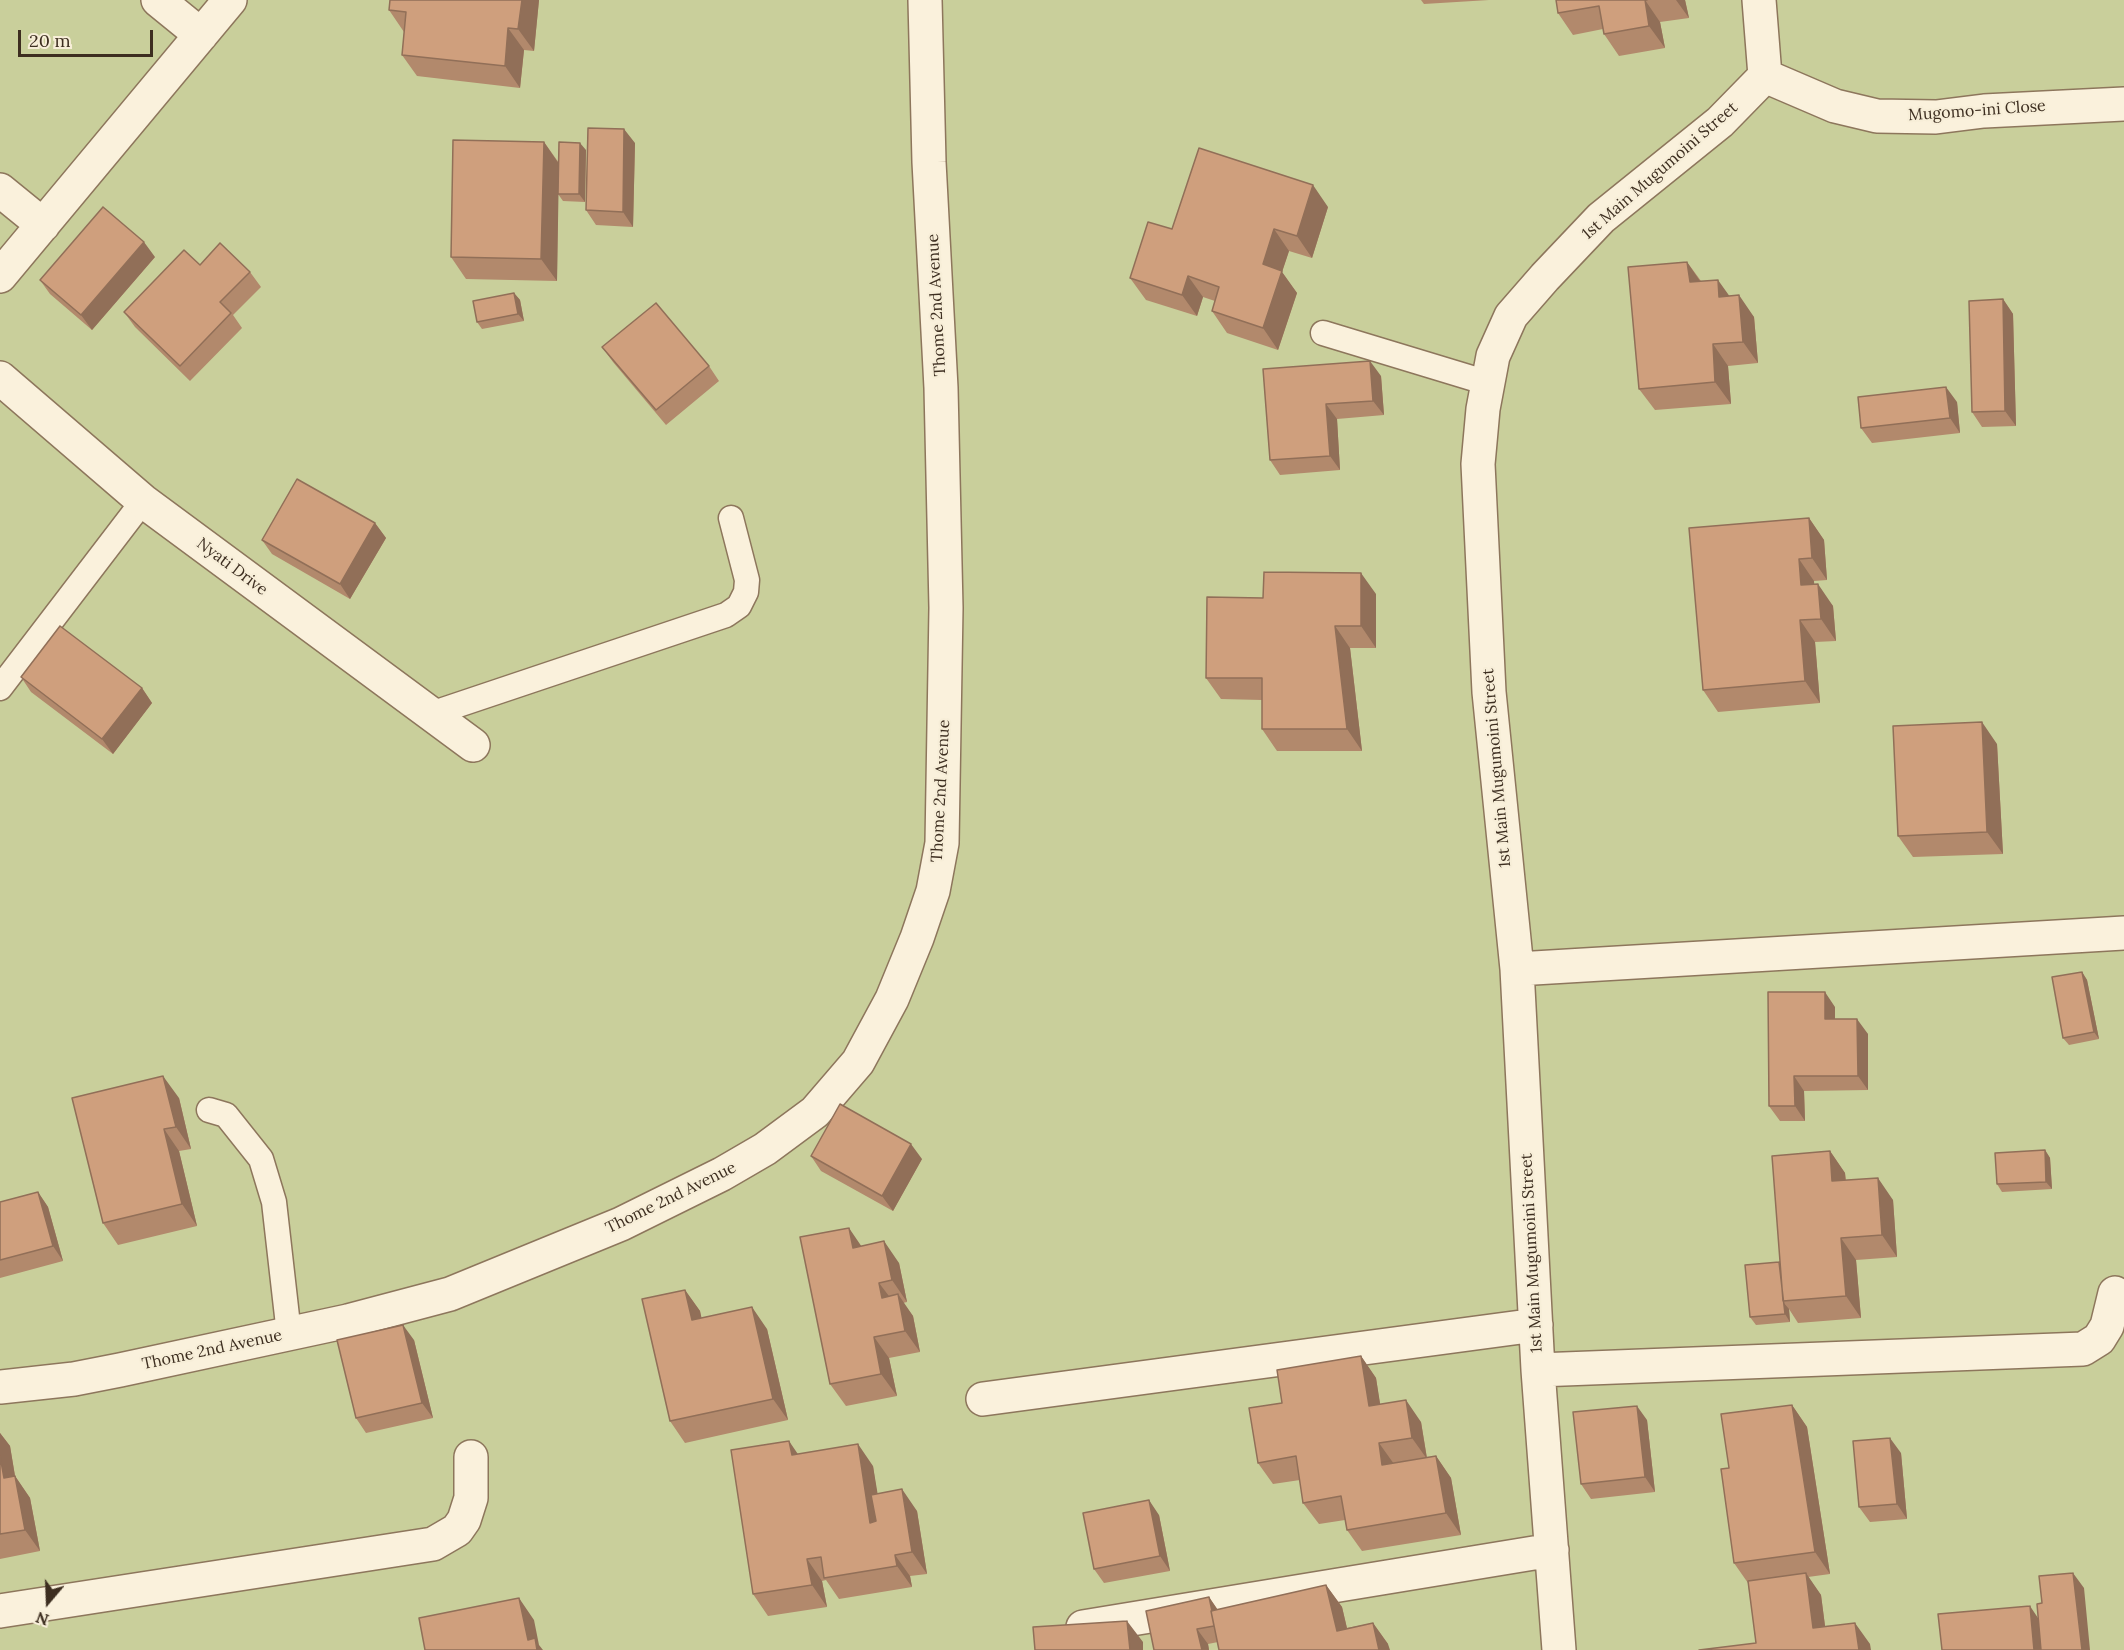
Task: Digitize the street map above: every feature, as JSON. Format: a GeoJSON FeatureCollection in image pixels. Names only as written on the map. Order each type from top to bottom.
{"type":"FeatureCollection","features":[{"type":"Feature","properties":{"kind":"street"},"geometry":{"type":"LineString","coordinates":[[158,0],[201,35]]}},
{"type":"Feature","properties":{"kind":"street"},"geometry":{"type":"LineString","coordinates":[[0,276],[230,0]]}},
{"type":"Feature","properties":{"kind":"street","name":"Thome 2nd Avenue"},"geometry":{"type":"LineString","coordinates":[[0,1387],[74,1379],[289,1334],[450,1294],[621,1224],[723,1174],[765,1149],[814,1112],[858,1062],[892,999],[933,891],[942,843],[946,608],[941,388],[929,162],[926,0]]}},
{"type":"Feature","properties":{"kind":"street"},"geometry":{"type":"LineString","coordinates":[[1759,0],[1765,76]]}},
{"type":"Feature","properties":{"kind":"street","name":"Mugomo-ini Close"},"geometry":{"type":"LineString","coordinates":[[1765,76],[1834,106],[1877,116],[1936,117],[1984,111],[2124,104]]}},
{"type":"Feature","properties":{"kind":"street","name":"1st Main Mugumoini Street"},"geometry":{"type":"LineString","coordinates":[[1559,1650],[1538,1370],[1517,969],[1489,692],[1478,464],[1488,383],[1493,356],[1511,316],[1545,277],[1601,218],[1720,122],[1765,76]]}},
{"type":"Feature","properties":{"kind":"street"},"geometry":{"type":"LineString","coordinates":[[0,190],[43,225]]}},
{"type":"Feature","properties":{"kind":"street","name":"Nyati Drive"},"geometry":{"type":"LineString","coordinates":[[0,378],[143,501],[473,745]]}},
{"type":"Feature","properties":{"kind":"street"},"geometry":{"type":"LineString","coordinates":[[1517,969],[2124,933]]}},
{"type":"Feature","properties":{"kind":"street"},"geometry":{"type":"LineString","coordinates":[[1538,1370],[2083,1349],[2099,1339],[2107,1326],[2115,1293]]}},
{"type":"Feature","properties":{"kind":"street"},"geometry":{"type":"LineString","coordinates":[[983,1399],[1536,1325]]}},
{"type":"Feature","properties":{"kind":"street"},"geometry":{"type":"LineString","coordinates":[[0,1611],[433,1544],[457,1530],[464,1520],[471,1498],[471,1457]]}},
{"type":"Feature","properties":{"kind":"street"},"geometry":{"type":"LineString","coordinates":[[1083,1627],[1552,1550]]}},
{"type":"Feature","properties":{"kind":"lane"},"geometry":{"type":"LineString","coordinates":[[1323,333],[1488,383]]}},
{"type":"Feature","properties":{"kind":"lane"},"geometry":{"type":"LineString","coordinates":[[0,688],[143,501]]}},
{"type":"Feature","properties":{"kind":"lane"},"geometry":{"type":"LineString","coordinates":[[431,714],[726,615],[739,606],[746,592],[747,580],[731,518]]}},
{"type":"Feature","properties":{"kind":"lane"},"geometry":{"type":"LineString","coordinates":[[209,1110],[226,1115],[261,1160],[274,1202],[289,1334]]}},
{"type":"Feature","properties":{"kind":"green space"},"geometry":{"type":"Polygon","coordinates":[[[0,0],[2124,0],[2124,1650],[0,1650],[0,0]]]}},
{"type":"Feature","properties":{"kind":"building"},"geometry":{"type":"Polygon","coordinates":[[[390,0],[522,0],[518,29],[508,28],[505,66],[402,55],[406,12],[389,10],[390,0]]]}},
{"type":"Feature","properties":{"kind":"building"},"geometry":{"type":"Polygon","coordinates":[[[1556,0],[1645,0],[1649,26],[1604,34],[1599,6],[1558,13],[1556,0]]]}},
{"type":"Feature","properties":{"kind":"building"},"geometry":{"type":"Polygon","coordinates":[[[588,128],[624,129],[623,212],[586,210],[588,128]]]}},
{"type":"Feature","properties":{"kind":"building"},"geometry":{"type":"Polygon","coordinates":[[[453,140],[544,142],[541,259],[451,257],[453,140]]]}},
{"type":"Feature","properties":{"kind":"building"},"geometry":{"type":"Polygon","coordinates":[[[559,142],[580,143],[579,194],[558,194],[559,142]]]}},
{"type":"Feature","properties":{"kind":"building"},"geometry":{"type":"Polygon","coordinates":[[[1199,148],[1313,185],[1297,236],[1274,229],[1263,264],[1282,271],[1263,328],[1212,311],[1219,287],[1188,276],[1182,295],[1130,278],[1148,222],[1172,229],[1199,148]]]}},
{"type":"Feature","properties":{"kind":"building"},"geometry":{"type":"Polygon","coordinates":[[[103,207],[144,242],[81,315],[40,280],[103,207]]]}},
{"type":"Feature","properties":{"kind":"building"},"geometry":{"type":"Polygon","coordinates":[[[220,243],[250,272],[220,302],[231,313],[180,366],[124,312],[184,250],[200,265],[220,243]]]}},
{"type":"Feature","properties":{"kind":"building"},"geometry":{"type":"Polygon","coordinates":[[[1687,262],[1690,282],[1718,280],[1719,297],[1739,295],[1743,342],[1713,344],[1715,382],[1639,389],[1628,267],[1687,262]]]}},
{"type":"Feature","properties":{"kind":"building"},"geometry":{"type":"Polygon","coordinates":[[[514,293],[518,314],[477,322],[473,301],[514,293]]]}},
{"type":"Feature","properties":{"kind":"building"},"geometry":{"type":"Polygon","coordinates":[[[2003,299],[2005,411],[1972,412],[1969,301],[2003,299]]]}},
{"type":"Feature","properties":{"kind":"building"},"geometry":{"type":"Polygon","coordinates":[[[656,303],[709,366],[656,410],[602,347],[656,303]]]}},
{"type":"Feature","properties":{"kind":"building"},"geometry":{"type":"Polygon","coordinates":[[[1370,361],[1373,401],[1326,404],[1330,456],[1270,460],[1263,369],[1370,361]]]}},
{"type":"Feature","properties":{"kind":"building"},"geometry":{"type":"Polygon","coordinates":[[[1946,387],[1950,418],[1861,428],[1858,397],[1946,387]]]}},
{"type":"Feature","properties":{"kind":"building"},"geometry":{"type":"Polygon","coordinates":[[[297,479],[375,523],[340,584],[262,540],[297,479]]]}},
{"type":"Feature","properties":{"kind":"building"},"geometry":{"type":"Polygon","coordinates":[[[1809,518],[1812,558],[1799,559],[1801,585],[1818,584],[1821,619],[1800,620],[1805,681],[1703,690],[1689,528],[1809,518]]]}},
{"type":"Feature","properties":{"kind":"building"},"geometry":{"type":"Polygon","coordinates":[[[1264,572],[1361,573],[1361,626],[1335,626],[1347,729],[1262,729],[1262,678],[1206,678],[1207,597],[1263,598],[1264,572]]]}},
{"type":"Feature","properties":{"kind":"building"},"geometry":{"type":"Polygon","coordinates":[[[60,626],[142,688],[102,739],[21,677],[60,626]]]}},
{"type":"Feature","properties":{"kind":"building"},"geometry":{"type":"Polygon","coordinates":[[[1982,722],[1987,832],[1898,836],[1893,726],[1982,722]]]}},
{"type":"Feature","properties":{"kind":"building"},"geometry":{"type":"Polygon","coordinates":[[[2082,972],[2094,1032],[2063,1038],[2052,977],[2082,972]]]}},
{"type":"Feature","properties":{"kind":"building"},"geometry":{"type":"Polygon","coordinates":[[[1768,992],[1825,992],[1825,1019],[1857,1019],[1858,1076],[1794,1076],[1795,1106],[1769,1106],[1768,992]]]}},
{"type":"Feature","properties":{"kind":"building"},"geometry":{"type":"Polygon","coordinates":[[[163,1076],[176,1127],[164,1129],[182,1204],[103,1223],[72,1098],[163,1076]]]}},
{"type":"Feature","properties":{"kind":"building"},"geometry":{"type":"Polygon","coordinates":[[[840,1104],[911,1144],[882,1196],[811,1156],[840,1104]]]}},
{"type":"Feature","properties":{"kind":"building"},"geometry":{"type":"Polygon","coordinates":[[[2045,1150],[2046,1182],[1997,1184],[1995,1153],[2045,1150]]]}},
{"type":"Feature","properties":{"kind":"building"},"geometry":{"type":"Polygon","coordinates":[[[1830,1151],[1832,1181],[1878,1178],[1882,1235],[1841,1238],[1846,1296],[1783,1301],[1772,1156],[1830,1151]]]}},
{"type":"Feature","properties":{"kind":"building"},"geometry":{"type":"Polygon","coordinates":[[[38,1192],[53,1246],[0,1260],[0,1202],[38,1192]]]}},
{"type":"Feature","properties":{"kind":"building"},"geometry":{"type":"Polygon","coordinates":[[[849,1228],[853,1248],[884,1241],[892,1280],[879,1283],[882,1298],[898,1294],[905,1331],[874,1337],[881,1374],[830,1384],[800,1237],[849,1228]]]}},
{"type":"Feature","properties":{"kind":"building"},"geometry":{"type":"Polygon","coordinates":[[[1779,1262],[1785,1314],[1750,1317],[1745,1265],[1779,1262]]]}},
{"type":"Feature","properties":{"kind":"building"},"geometry":{"type":"Polygon","coordinates":[[[685,1290],[692,1320],[752,1307],[773,1399],[670,1421],[642,1299],[685,1290]]]}},
{"type":"Feature","properties":{"kind":"building"},"geometry":{"type":"Polygon","coordinates":[[[403,1325],[422,1403],[356,1418],[337,1340],[403,1325]]]}},
{"type":"Feature","properties":{"kind":"building"},"geometry":{"type":"Polygon","coordinates":[[[1361,1356],[1369,1406],[1406,1400],[1412,1438],[1379,1443],[1382,1465],[1436,1456],[1446,1513],[1347,1530],[1341,1496],[1303,1503],[1296,1456],[1258,1463],[1249,1408],[1282,1403],[1277,1370],[1361,1356]]]}},
{"type":"Feature","properties":{"kind":"building"},"geometry":{"type":"Polygon","coordinates":[[[1792,1405],[1815,1552],[1734,1563],[1721,1469],[1729,1468],[1721,1414],[1792,1405]]]}},
{"type":"Feature","properties":{"kind":"building"},"geometry":{"type":"Polygon","coordinates":[[[1637,1406],[1645,1477],[1581,1484],[1573,1412],[1637,1406]]]}},
{"type":"Feature","properties":{"kind":"building"},"geometry":{"type":"Polygon","coordinates":[[[1890,1438],[1897,1504],[1859,1507],[1853,1441],[1890,1438]]]}},
{"type":"Feature","properties":{"kind":"building"},"geometry":{"type":"Polygon","coordinates":[[[789,1441],[792,1455],[858,1444],[870,1523],[876,1521],[871,1495],[902,1489],[912,1552],[895,1555],[897,1566],[824,1578],[821,1557],[807,1559],[812,1585],[753,1594],[731,1450],[789,1441]]]}},
{"type":"Feature","properties":{"kind":"building"},"geometry":{"type":"Polygon","coordinates":[[[0,1456],[4,1478],[15,1476],[25,1530],[0,1534],[0,1456]]]}},
{"type":"Feature","properties":{"kind":"building"},"geometry":{"type":"Polygon","coordinates":[[[1149,1500],[1160,1556],[1094,1569],[1083,1513],[1149,1500]]]}},
{"type":"Feature","properties":{"kind":"building"},"geometry":{"type":"Polygon","coordinates":[[[1806,1573],[1813,1628],[1855,1623],[1859,1650],[1699,1650],[1756,1643],[1748,1581],[1806,1573]]]}},
{"type":"Feature","properties":{"kind":"building"},"geometry":{"type":"Polygon","coordinates":[[[2073,1573],[2082,1650],[2041,1650],[2037,1604],[2042,1603],[2039,1576],[2073,1573]]]}},
{"type":"Feature","properties":{"kind":"building"},"geometry":{"type":"Polygon","coordinates":[[[1326,1585],[1337,1631],[1373,1623],[1379,1650],[1219,1650],[1211,1611],[1326,1585]]]}},
{"type":"Feature","properties":{"kind":"building"},"geometry":{"type":"Polygon","coordinates":[[[1209,1597],[1214,1626],[1197,1629],[1202,1650],[1154,1650],[1146,1611],[1209,1597]]]}},
{"type":"Feature","properties":{"kind":"building"},"geometry":{"type":"Polygon","coordinates":[[[519,1598],[528,1640],[535,1638],[537,1650],[425,1650],[419,1618],[519,1598]]]}},
{"type":"Feature","properties":{"kind":"building"},"geometry":{"type":"Polygon","coordinates":[[[2030,1606],[2034,1650],[1942,1650],[1938,1614],[2030,1606]]]}},
{"type":"Feature","properties":{"kind":"building"},"geometry":{"type":"Polygon","coordinates":[[[1127,1621],[1130,1650],[1035,1650],[1033,1627],[1127,1621]]]}}]}
